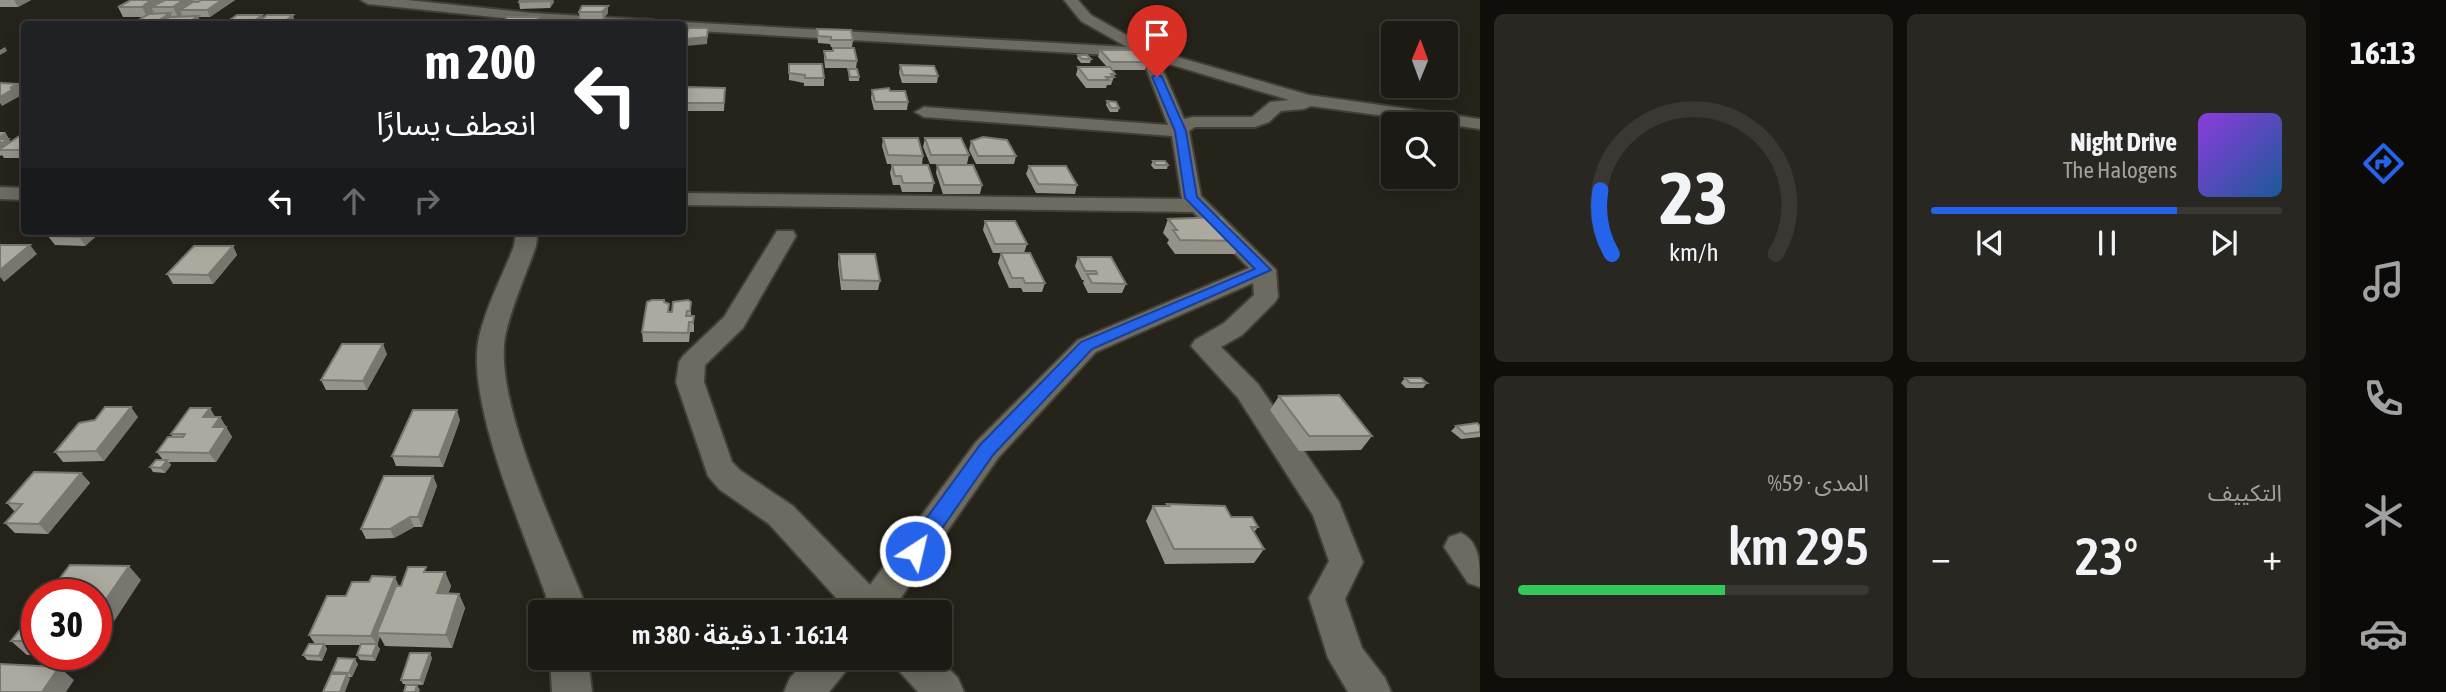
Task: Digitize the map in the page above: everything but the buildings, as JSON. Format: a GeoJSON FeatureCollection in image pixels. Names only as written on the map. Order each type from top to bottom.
{"type":"FeatureCollection","features":[{"type":"Feature","properties":{"kind":"street"},"geometry":{"type":"LineString","coordinates":[[368,0],[618,21]]}},
{"type":"Feature","properties":{"kind":"street"},"geometry":{"type":"LineString","coordinates":[[1071,0],[1086,18],[1147,53],[1180,131],[1191,198],[1264,270],[1266,298],[1233,329],[1204,346],[1248,391],[1328,511],[1346,562],[1327,598],[1347,658],[1371,692]]}},
{"type":"Feature","properties":{"kind":"street"},"geometry":{"type":"LineString","coordinates":[[396,2],[412,18]]}},
{"type":"Feature","properties":{"kind":"street"},"geometry":{"type":"LineString","coordinates":[[686,26],[1147,53],[1307,100],[1480,124]]}},
{"type":"Feature","properties":{"kind":"street"},"geometry":{"type":"LineString","coordinates":[[1180,131],[1193,122],[1255,122],[1276,106],[1289,103],[1336,105]]}},
{"type":"Feature","properties":{"kind":"street"},"geometry":{"type":"LineString","coordinates":[[924,112],[1180,131]]}},
{"type":"Feature","properties":{"kind":"street"},"geometry":{"type":"LineString","coordinates":[[0,193],[21,194]]}},
{"type":"Feature","properties":{"kind":"street"},"geometry":{"type":"LineString","coordinates":[[686,199],[1199,206]]}},
{"type":"Feature","properties":{"kind":"street"},"geometry":{"type":"LineString","coordinates":[[526,235],[492,338],[494,393],[506,439],[564,600]]}},
{"type":"Feature","properties":{"kind":"street"},"geometry":{"type":"LineString","coordinates":[[785,236],[734,322],[692,362],[690,382],[716,461],[723,474],[781,515],[861,600]]}},
{"type":"Feature","properties":{"kind":"street"},"geometry":{"type":"LineString","coordinates":[[881,600],[987,450],[1087,346],[1264,270]]}},
{"type":"Feature","properties":{"kind":"street"},"geometry":{"type":"LineString","coordinates":[[570,670],[572,692]]}},
{"type":"Feature","properties":{"kind":"street"},"geometry":{"type":"LineString","coordinates":[[804,692],[823,670]]}},
{"type":"Feature","properties":{"kind":"street"},"geometry":{"type":"LineString","coordinates":[[923,670],[944,692]]}},
{"type":"Feature","properties":{"kind":"route"},"geometry":{"type":"LineString","coordinates":[[915,551],[987,450],[1087,346],[1264,270],[1191,198],[1180,131],[1157,77]]}}]}
